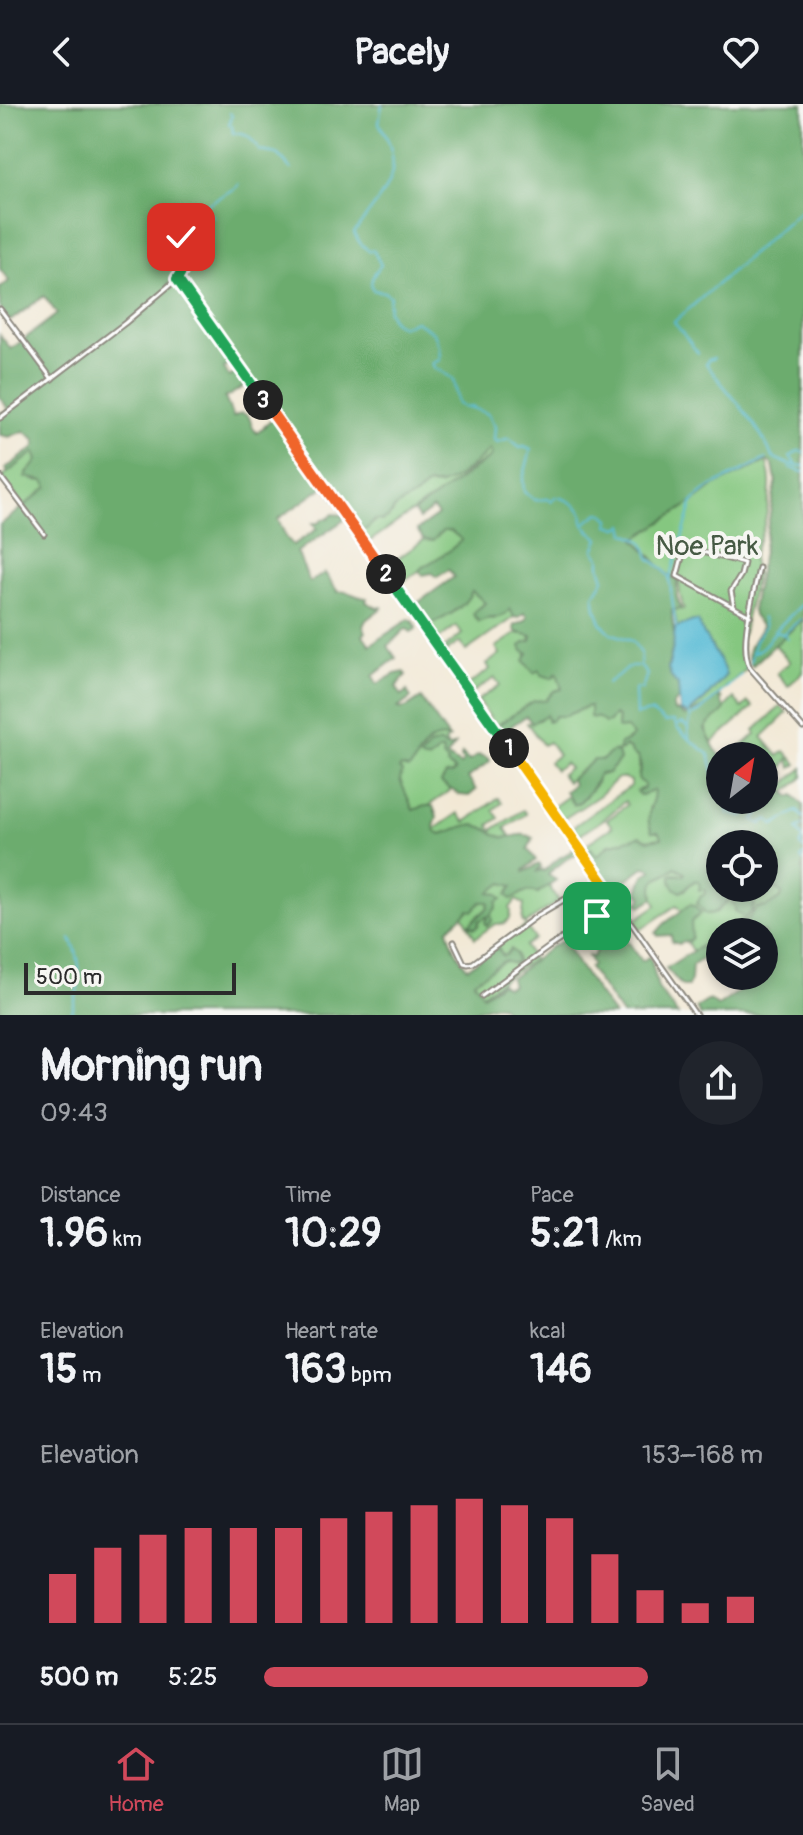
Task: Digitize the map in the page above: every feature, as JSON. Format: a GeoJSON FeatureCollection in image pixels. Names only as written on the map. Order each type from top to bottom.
{"type":"FeatureCollection","features":[{"type":"Feature","properties":{"kind":"street"},"geometry":{"type":"LineString","coordinates":[[0,418],[125,323],[177,279],[191,255],[181,237]]}},
{"type":"Feature","properties":{"kind":"street"},"geometry":{"type":"LineString","coordinates":[[177,279],[696,1015]]}},
{"type":"Feature","properties":{"kind":"street"},"geometry":{"type":"LineString","coordinates":[[0,309],[52,379]]}},
{"type":"Feature","properties":{"kind":"street"},"geometry":{"type":"LineString","coordinates":[[0,476],[44,534]]}},
{"type":"Feature","properties":{"kind":"street"},"geometry":{"type":"LineString","coordinates":[[734,607],[731,591],[744,563],[684,547],[677,576],[749,617]]}},
{"type":"Feature","properties":{"kind":"street"},"geometry":{"type":"LineString","coordinates":[[758,570],[745,641],[748,663],[803,728]]}},
{"type":"Feature","properties":{"kind":"street"},"geometry":{"type":"LineString","coordinates":[[454,942],[462,961],[473,963],[538,915],[567,898],[606,886]]}},
{"type":"Feature","properties":{"kind":"street"},"geometry":{"type":"LineString","coordinates":[[482,996],[617,902]]}},
{"type":"Feature","properties":{"kind":"green space"},"geometry":{"type":"Polygon","coordinates":[[[0,104],[803,104],[803,619],[752,666],[749,649],[762,626],[752,610],[776,482],[773,465],[767,461],[715,485],[635,539],[677,581],[681,609],[672,610],[674,641],[668,667],[678,685],[680,697],[673,705],[674,712],[685,716],[702,709],[718,696],[725,709],[705,729],[712,742],[706,742],[706,814],[778,814],[778,791],[786,792],[791,797],[794,795],[803,805],[803,1015],[700,1015],[696,1008],[709,1000],[718,1006],[741,990],[778,990],[778,918],[749,918],[757,908],[778,902],[781,898],[782,893],[778,889],[778,830],[706,830],[706,902],[726,902],[716,912],[706,914],[697,903],[705,890],[699,890],[697,880],[681,892],[676,889],[671,875],[684,875],[685,872],[675,867],[656,880],[654,898],[641,906],[638,903],[642,896],[638,892],[643,877],[652,869],[644,867],[612,888],[586,853],[586,849],[591,848],[597,856],[609,845],[640,836],[648,840],[662,838],[658,832],[652,832],[649,820],[654,790],[640,796],[637,791],[644,788],[638,779],[641,767],[638,757],[625,746],[618,751],[620,744],[633,736],[627,728],[618,729],[618,717],[614,715],[605,723],[599,718],[590,717],[588,706],[565,716],[555,716],[551,721],[546,715],[532,723],[526,716],[501,733],[496,726],[534,701],[546,700],[554,691],[562,689],[557,673],[552,678],[542,675],[539,670],[534,673],[524,661],[528,653],[521,646],[531,641],[532,636],[520,634],[514,629],[528,617],[525,613],[514,617],[510,609],[503,616],[479,622],[473,614],[485,603],[472,591],[458,608],[426,626],[412,607],[454,577],[449,570],[437,577],[432,573],[423,575],[420,569],[462,540],[451,531],[443,531],[432,541],[424,540],[417,530],[438,515],[433,509],[419,519],[414,512],[491,457],[490,449],[461,475],[441,485],[428,485],[396,507],[388,518],[375,520],[367,529],[358,529],[325,486],[278,519],[293,545],[317,529],[313,523],[319,523],[333,514],[343,515],[344,520],[297,552],[310,582],[325,573],[338,592],[367,598],[366,602],[377,608],[383,607],[363,626],[366,632],[363,635],[370,645],[409,619],[415,624],[416,629],[411,632],[404,630],[388,646],[396,658],[373,676],[377,684],[404,672],[406,675],[396,687],[402,696],[407,691],[411,698],[398,708],[407,707],[421,698],[449,738],[430,741],[411,767],[399,769],[402,772],[400,780],[413,810],[433,806],[437,817],[434,827],[441,834],[476,825],[502,837],[525,835],[533,838],[528,849],[536,860],[524,872],[539,864],[541,867],[536,872],[544,871],[572,851],[574,846],[579,853],[550,872],[548,875],[556,880],[537,893],[526,891],[511,899],[507,895],[513,886],[503,883],[490,892],[502,899],[497,902],[491,914],[492,921],[487,926],[488,916],[479,921],[475,928],[469,925],[488,908],[489,902],[481,902],[448,929],[455,950],[468,968],[497,947],[503,956],[511,949],[516,954],[515,964],[504,961],[474,981],[483,995],[501,983],[506,987],[512,985],[510,979],[564,940],[614,1015],[509,1015],[501,1005],[464,1015],[0,1015],[0,525],[48,487],[44,481],[25,477],[37,462],[35,452],[7,473],[5,469],[35,447],[36,440],[24,431],[9,437],[0,435],[0,412],[8,409],[0,397],[0,335],[11,349],[57,314],[44,296],[10,321],[0,308],[0,288],[9,281],[0,269],[0,104]],[[180,272],[167,285],[179,283],[234,362],[224,368],[229,377],[241,371],[250,383],[225,398],[233,417],[245,414],[257,433],[274,418],[324,486],[182,282],[180,272]]]}},
{"type":"Feature","properties":{"kind":"green space"},"geometry":{"type":"Polygon","coordinates":[[[490,449],[491,457],[367,543],[358,529],[392,514],[396,507],[428,485],[439,486],[482,458],[490,449]]]}},
{"type":"Feature","properties":{"kind":"green space"},"geometry":{"type":"Polygon","coordinates":[[[35,452],[36,464],[26,473],[33,480],[44,481],[48,487],[24,506],[2,477],[35,452]]]}},
{"type":"Feature","properties":{"kind":"green space","name":"Noe Park"},"geometry":{"type":"Polygon","coordinates":[[[766,461],[770,478],[769,499],[764,527],[753,557],[756,574],[741,641],[748,668],[719,694],[722,699],[719,702],[714,699],[690,714],[713,688],[712,646],[677,627],[674,610],[684,609],[679,582],[667,574],[635,539],[715,485],[766,461]]]}},
{"type":"Feature","properties":{"kind":"green space"},"geometry":{"type":"Polygon","coordinates":[[[443,531],[451,531],[462,540],[396,586],[384,568],[424,540],[432,540],[443,531]]]}},
{"type":"Feature","properties":{"kind":"green space"},"geometry":{"type":"Polygon","coordinates":[[[471,591],[485,603],[475,611],[478,621],[494,619],[510,608],[515,617],[466,651],[460,642],[444,653],[442,650],[462,634],[456,626],[436,641],[426,626],[458,608],[471,591]]]}},
{"type":"Feature","properties":{"kind":"green space"},"geometry":{"type":"Polygon","coordinates":[[[803,619],[803,672],[788,686],[777,673],[790,662],[775,645],[803,619]]]}},
{"type":"Feature","properties":{"kind":"green space"},"geometry":{"type":"Polygon","coordinates":[[[517,633],[531,635],[524,661],[539,670],[557,672],[562,689],[554,691],[546,700],[534,701],[496,726],[478,700],[500,685],[495,678],[473,692],[468,685],[490,669],[487,664],[500,654],[496,647],[517,633]]]}},
{"type":"Feature","properties":{"kind":"green space"},"geometry":{"type":"Polygon","coordinates":[[[734,698],[742,708],[748,702],[753,707],[711,742],[706,732],[707,725],[734,698]]]}},
{"type":"Feature","properties":{"kind":"green space"},"geometry":{"type":"Polygon","coordinates":[[[591,705],[594,718],[614,715],[618,717],[617,726],[627,728],[633,736],[623,743],[622,749],[625,746],[638,760],[638,779],[644,783],[644,788],[638,790],[654,789],[649,809],[662,838],[609,844],[597,856],[591,848],[582,847],[612,827],[607,820],[627,805],[625,801],[575,838],[569,830],[631,786],[631,781],[618,778],[600,795],[562,820],[553,807],[568,796],[571,802],[580,802],[596,784],[597,776],[608,773],[620,760],[618,753],[614,751],[602,760],[594,760],[567,782],[561,774],[569,768],[565,763],[555,770],[549,762],[558,755],[549,742],[543,745],[527,723],[544,715],[547,715],[547,720],[565,716],[591,705]]]}},
{"type":"Feature","properties":{"kind":"green space"},"geometry":{"type":"Polygon","coordinates":[[[781,706],[787,713],[762,737],[766,742],[747,742],[756,734],[754,731],[781,706]]]}},
{"type":"Feature","properties":{"kind":"green space"},"geometry":{"type":"Polygon","coordinates":[[[439,736],[449,738],[445,742],[449,748],[440,743],[429,746],[430,759],[438,751],[443,751],[447,765],[455,771],[445,786],[451,790],[428,806],[413,810],[399,780],[398,769],[411,767],[426,745],[439,736]]]}},
{"type":"Feature","properties":{"kind":"green space"},"geometry":{"type":"Polygon","coordinates":[[[440,743],[448,748],[456,744],[447,756],[460,765],[464,761],[462,754],[469,761],[478,755],[490,761],[468,778],[476,790],[469,796],[460,795],[441,783],[446,775],[455,771],[447,765],[443,751],[438,751],[427,760],[420,758],[429,746],[440,743]]]}},
{"type":"Feature","properties":{"kind":"green space"},"geometry":{"type":"Polygon","coordinates":[[[613,751],[618,753],[620,760],[608,773],[599,774],[586,796],[574,805],[565,791],[573,785],[571,779],[594,760],[602,760],[613,751]]]}},
{"type":"Feature","properties":{"kind":"green space"},"geometry":{"type":"Polygon","coordinates":[[[785,751],[797,764],[791,768],[789,758],[782,769],[785,774],[779,780],[783,785],[803,768],[803,777],[787,790],[778,790],[778,756],[785,751]]]}},
{"type":"Feature","properties":{"kind":"green space"},"geometry":{"type":"Polygon","coordinates":[[[498,798],[502,803],[493,810],[499,818],[489,825],[492,830],[523,810],[526,814],[505,828],[511,837],[463,827],[441,834],[436,832],[435,829],[458,813],[465,822],[498,798]]]}},
{"type":"Feature","properties":{"kind":"green space"},"geometry":{"type":"Polygon","coordinates":[[[675,867],[685,872],[684,875],[674,874],[685,890],[697,880],[706,894],[697,903],[706,914],[717,912],[726,902],[752,911],[754,902],[775,902],[751,918],[706,918],[706,943],[692,951],[687,942],[690,940],[691,921],[699,915],[690,904],[682,910],[677,905],[640,930],[634,921],[657,905],[653,884],[675,867]]]}},
{"type":"Feature","properties":{"kind":"green space"},"geometry":{"type":"Polygon","coordinates":[[[503,883],[513,886],[507,895],[514,898],[525,891],[538,893],[548,885],[559,901],[525,924],[522,921],[524,904],[516,900],[510,908],[510,918],[504,924],[495,924],[475,938],[463,915],[481,902],[489,902],[488,908],[470,925],[478,926],[479,921],[491,914],[494,894],[489,892],[503,883]]]}},
{"type":"Feature","properties":{"kind":"green space"},"geometry":{"type":"Polygon","coordinates":[[[732,902],[754,902],[752,911],[745,918],[735,911],[732,902]]]}},
{"type":"Feature","properties":{"kind":"green space"},"geometry":{"type":"Polygon","coordinates":[[[690,904],[701,913],[691,922],[690,940],[679,944],[672,942],[671,935],[658,936],[656,933],[664,924],[690,904]]]}},
{"type":"Feature","properties":{"kind":"green space"},"geometry":{"type":"Polygon","coordinates":[[[611,908],[631,932],[627,940],[642,961],[651,958],[658,988],[678,1015],[622,1015],[589,968],[593,965],[588,956],[593,957],[596,950],[582,931],[584,926],[611,908]]]}},
{"type":"Feature","properties":{"kind":"green space"},"geometry":{"type":"Polygon","coordinates":[[[526,926],[535,939],[525,946],[533,959],[482,994],[473,981],[504,961],[517,961],[516,954],[511,950],[503,956],[497,945],[526,926]]]}},
{"type":"Feature","properties":{"kind":"green space"},"geometry":{"type":"Polygon","coordinates":[[[706,943],[706,955],[692,965],[688,986],[682,986],[666,968],[706,943]]]}},
{"type":"Feature","properties":{"kind":"water"},"geometry":{"type":"Polygon","coordinates":[[[698,621],[726,675],[687,714],[680,711],[678,685],[668,669],[675,628],[698,621]]]}},
{"type":"Feature","properties":{"kind":"waterway"},"geometry":{"type":"LineString","coordinates":[[382,104],[379,123],[388,140],[392,169],[383,193],[354,233],[360,243],[369,251],[373,250],[381,265],[372,280],[373,290],[390,296],[388,311],[393,321],[401,326],[416,321],[434,333],[440,360],[432,363],[453,379],[458,404],[488,414],[495,426],[494,440],[497,442],[509,438],[520,447],[531,449],[523,479],[524,492],[535,500],[563,499],[581,511],[585,526],[599,539],[594,550],[600,558],[604,579],[594,595],[601,623],[611,633],[632,641],[641,653],[640,666],[647,674],[642,689],[635,690],[636,715],[651,712],[665,722],[674,721],[689,739]]}},
{"type":"Feature","properties":{"kind":"waterway"},"geometry":{"type":"LineString","coordinates":[[230,113],[229,124],[233,133],[247,136],[260,151],[277,154],[291,169]]}},
{"type":"Feature","properties":{"kind":"waterway"},"geometry":{"type":"LineString","coordinates":[[207,212],[204,206],[238,184]]}},
{"type":"Feature","properties":{"kind":"waterway"},"geometry":{"type":"LineString","coordinates":[[742,262],[803,208]]}},
{"type":"Feature","properties":{"kind":"waterway"},"geometry":{"type":"LineString","coordinates":[[209,214],[213,216]]}},
{"type":"Feature","properties":{"kind":"waterway"},"geometry":{"type":"LineString","coordinates":[[698,353],[674,322],[740,264]]}},
{"type":"Feature","properties":{"kind":"waterway"},"geometry":{"type":"LineString","coordinates":[[714,358],[706,364],[752,421],[772,457],[803,466]]}},
{"type":"Feature","properties":{"kind":"waterway"},"geometry":{"type":"LineString","coordinates":[[797,465],[790,457],[798,451],[803,452]]}},
{"type":"Feature","properties":{"kind":"waterway"},"geometry":{"type":"LineString","coordinates":[[670,579],[693,501],[710,487],[766,459]]}},
{"type":"Feature","properties":{"kind":"waterway"},"geometry":{"type":"LineString","coordinates":[[789,467],[803,472]]}},
{"type":"Feature","properties":{"kind":"waterway"},"geometry":{"type":"LineString","coordinates":[[585,523],[599,513],[604,514],[610,519],[609,525],[618,528],[624,525],[626,533],[642,541],[649,558],[669,577],[676,627]]}},
{"type":"Feature","properties":{"kind":"waterway"},"geometry":{"type":"LineString","coordinates":[[753,653],[764,646],[803,603]]}},
{"type":"Feature","properties":{"kind":"waterway"},"geometry":{"type":"LineString","coordinates":[[750,663],[755,640],[765,626],[763,618]]}},
{"type":"Feature","properties":{"kind":"waterway"},"geometry":{"type":"LineString","coordinates":[[783,634],[801,619]]}},
{"type":"Feature","properties":{"kind":"waterway"},"geometry":{"type":"LineString","coordinates":[[775,631],[785,635]]}},
{"type":"Feature","properties":{"kind":"waterway"},"geometry":{"type":"LineString","coordinates":[[607,683],[631,666],[639,666]]}},
{"type":"Feature","properties":{"kind":"waterway"},"geometry":{"type":"LineString","coordinates":[[693,715],[741,675]]}},
{"type":"Feature","properties":{"kind":"waterway"},"geometry":{"type":"LineString","coordinates":[[688,712],[691,718],[689,739],[706,752]]}},
{"type":"Feature","properties":{"kind":"waterway"},"geometry":{"type":"LineString","coordinates":[[676,726],[682,723],[687,727]]}},
{"type":"Feature","properties":{"kind":"waterway"},"geometry":{"type":"LineString","coordinates":[[759,814],[754,820],[761,824],[768,819],[774,825],[797,811],[803,817]]}},
{"type":"Feature","properties":{"kind":"waterway"},"geometry":{"type":"LineString","coordinates":[[729,814],[745,814]]}},
{"type":"Feature","properties":{"kind":"waterway"},"geometry":{"type":"LineString","coordinates":[[803,825],[797,829],[803,839]]}},
{"type":"Feature","properties":{"kind":"waterway"},"geometry":{"type":"LineString","coordinates":[[803,840],[800,846],[803,849]]}},
{"type":"Feature","properties":{"kind":"waterway"},"geometry":{"type":"LineString","coordinates":[[803,855],[803,861]]}},
{"type":"Feature","properties":{"kind":"waterway"},"geometry":{"type":"LineString","coordinates":[[71,939],[79,968],[71,1015]]}},
{"type":"Feature","properties":{"kind":"route"},"geometry":{"type":"LineString","coordinates":[[181,237],[191,255],[177,279],[617,902],[597,916]]}}]}
